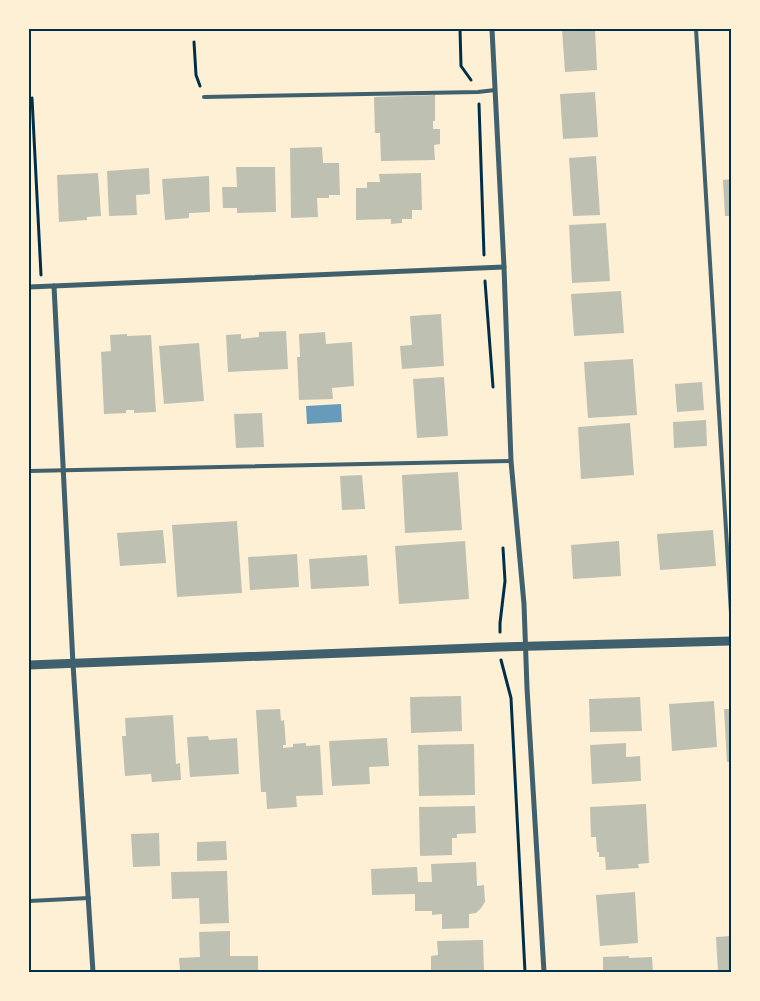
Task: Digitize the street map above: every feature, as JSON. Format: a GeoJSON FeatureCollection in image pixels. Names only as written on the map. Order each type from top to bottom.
{"type":"FeatureCollection","features":[{"type":"Feature","properties":{"kind":"street"},"geometry":{"type":"LineString","coordinates":[[492,29],[504,267],[511,461],[524,604],[544,972]]}},
{"type":"Feature","properties":{"kind":"street"},"geometry":{"type":"LineString","coordinates":[[29,287],[504,267]]}},
{"type":"Feature","properties":{"kind":"street"},"geometry":{"type":"LineString","coordinates":[[54,286],[72,664],[93,972]]}},
{"type":"Feature","properties":{"kind":"street"},"geometry":{"type":"LineString","coordinates":[[29,665],[731,641]]}},
{"type":"Feature","properties":{"kind":"lane"},"geometry":{"type":"LineString","coordinates":[[696,29],[731,613]]}},
{"type":"Feature","properties":{"kind":"lane"},"geometry":{"type":"LineString","coordinates":[[204,96],[478,92],[495,90]]}},
{"type":"Feature","properties":{"kind":"lane"},"geometry":{"type":"LineString","coordinates":[[29,471],[511,461]]}},
{"type":"Feature","properties":{"kind":"lane"},"geometry":{"type":"LineString","coordinates":[[29,901],[88,898]]}},
{"type":"Feature","properties":{"kind":"path"},"geometry":{"type":"LineString","coordinates":[[460,29],[461,66],[478,92],[484,251]]}},
{"type":"Feature","properties":{"kind":"path"},"geometry":{"type":"LineString","coordinates":[[194,42],[196,75],[204,96]]}},
{"type":"Feature","properties":{"kind":"path"},"geometry":{"type":"LineString","coordinates":[[32,98],[42,287]]}},
{"type":"Feature","properties":{"kind":"path"},"geometry":{"type":"LineString","coordinates":[[502,664],[511,698],[525,972]]}},
{"type":"Feature","properties":{"kind":"water"},"geometry":{"type":"Polygon","coordinates":[[[341,404],[342,422],[307,424],[306,406],[341,404]]]}},
{"type":"Feature","properties":{"kind":"building"},"geometry":{"type":"Polygon","coordinates":[[[562,29],[595,29],[597,70],[565,72],[562,29]]]}},
{"type":"Feature","properties":{"kind":"building"},"geometry":{"type":"Polygon","coordinates":[[[595,92],[598,137],[563,139],[560,94],[595,92]]]}},
{"type":"Feature","properties":{"kind":"building"},"geometry":{"type":"Polygon","coordinates":[[[435,95],[435,121],[433,121],[433,129],[440,129],[440,144],[434,145],[435,160],[381,161],[380,133],[375,133],[374,97],[435,95]]]}},
{"type":"Feature","properties":{"kind":"building"},"geometry":{"type":"Polygon","coordinates":[[[322,147],[323,163],[339,163],[340,195],[329,195],[329,198],[317,198],[318,217],[291,218],[290,148],[322,147]]]}},
{"type":"Feature","properties":{"kind":"building"},"geometry":{"type":"Polygon","coordinates":[[[596,156],[600,215],[573,216],[569,158],[596,156]]]}},
{"type":"Feature","properties":{"kind":"building"},"geometry":{"type":"Polygon","coordinates":[[[236,167],[275,167],[276,212],[237,213],[237,208],[223,208],[222,187],[237,187],[236,167]]]}},
{"type":"Feature","properties":{"kind":"building"},"geometry":{"type":"Polygon","coordinates":[[[149,168],[150,194],[136,195],[137,215],[109,216],[107,171],[149,168]]]}},
{"type":"Feature","properties":{"kind":"building"},"geometry":{"type":"Polygon","coordinates":[[[98,173],[101,216],[87,217],[87,220],[59,222],[57,175],[98,173]]]}},
{"type":"Feature","properties":{"kind":"building"},"geometry":{"type":"Polygon","coordinates":[[[421,173],[422,210],[412,210],[412,219],[402,219],[402,223],[391,224],[391,219],[356,220],[356,188],[367,188],[367,182],[380,182],[379,174],[421,173]]]}},
{"type":"Feature","properties":{"kind":"building"},"geometry":{"type":"Polygon","coordinates":[[[209,176],[210,212],[189,213],[189,218],[165,220],[162,179],[209,176]]]}},
{"type":"Feature","properties":{"kind":"building"},"geometry":{"type":"Polygon","coordinates":[[[731,179],[731,216],[725,216],[723,180],[731,179]]]}},
{"type":"Feature","properties":{"kind":"building"},"geometry":{"type":"Polygon","coordinates":[[[606,223],[610,281],[572,283],[569,225],[606,223]]]}},
{"type":"Feature","properties":{"kind":"building"},"geometry":{"type":"Polygon","coordinates":[[[621,291],[624,333],[574,336],[571,294],[621,291]]]}},
{"type":"Feature","properties":{"kind":"building"},"geometry":{"type":"Polygon","coordinates":[[[441,314],[444,366],[402,369],[400,346],[412,345],[410,316],[441,314]]]}},
{"type":"Feature","properties":{"kind":"building"},"geometry":{"type":"Polygon","coordinates":[[[286,331],[288,369],[228,372],[226,335],[241,334],[241,339],[259,337],[259,332],[286,331]]]}},
{"type":"Feature","properties":{"kind":"building"},"geometry":{"type":"Polygon","coordinates":[[[325,332],[326,344],[352,342],[354,386],[332,388],[333,399],[299,400],[297,357],[300,357],[299,334],[325,332]]]}},
{"type":"Feature","properties":{"kind":"building"},"geometry":{"type":"Polygon","coordinates":[[[127,334],[127,336],[151,335],[156,412],[134,413],[134,410],[126,410],[126,413],[104,414],[101,352],[111,351],[110,335],[127,334]]]}},
{"type":"Feature","properties":{"kind":"building"},"geometry":{"type":"Polygon","coordinates":[[[199,343],[204,401],[164,404],[159,346],[199,343]]]}},
{"type":"Feature","properties":{"kind":"building"},"geometry":{"type":"Polygon","coordinates":[[[633,359],[637,415],[588,418],[584,362],[633,359]]]}},
{"type":"Feature","properties":{"kind":"building"},"geometry":{"type":"Polygon","coordinates":[[[444,377],[448,436],[417,438],[413,379],[444,377]]]}},
{"type":"Feature","properties":{"kind":"building"},"geometry":{"type":"Polygon","coordinates":[[[702,382],[704,410],[677,412],[675,384],[702,382]]]}},
{"type":"Feature","properties":{"kind":"building"},"geometry":{"type":"Polygon","coordinates":[[[262,413],[264,447],[236,448],[234,414],[262,413]]]}},
{"type":"Feature","properties":{"kind":"building"},"geometry":{"type":"Polygon","coordinates":[[[706,420],[707,446],[674,448],[673,422],[706,420]]]}},
{"type":"Feature","properties":{"kind":"building"},"geometry":{"type":"Polygon","coordinates":[[[630,423],[634,475],[581,479],[578,427],[630,423]]]}},
{"type":"Feature","properties":{"kind":"building"},"geometry":{"type":"Polygon","coordinates":[[[458,472],[462,530],[405,533],[402,475],[458,472]]]}},
{"type":"Feature","properties":{"kind":"building"},"geometry":{"type":"Polygon","coordinates":[[[362,475],[365,509],[342,510],[340,476],[362,475]]]}},
{"type":"Feature","properties":{"kind":"building"},"geometry":{"type":"Polygon","coordinates":[[[237,521],[242,593],[177,597],[172,525],[237,521]]]}},
{"type":"Feature","properties":{"kind":"building"},"geometry":{"type":"Polygon","coordinates":[[[163,530],[166,563],[120,566],[117,533],[163,530]]]}},
{"type":"Feature","properties":{"kind":"building"},"geometry":{"type":"Polygon","coordinates":[[[713,530],[716,566],[660,570],[657,534],[713,530]]]}},
{"type":"Feature","properties":{"kind":"building"},"geometry":{"type":"Polygon","coordinates":[[[465,541],[469,599],[399,604],[395,546],[465,541]]]}},
{"type":"Feature","properties":{"kind":"building"},"geometry":{"type":"Polygon","coordinates":[[[619,541],[621,576],[573,579],[571,545],[619,541]]]}},
{"type":"Feature","properties":{"kind":"building"},"geometry":{"type":"Polygon","coordinates":[[[297,554],[299,587],[250,590],[248,557],[297,554]]]}},
{"type":"Feature","properties":{"kind":"building"},"geometry":{"type":"Polygon","coordinates":[[[367,555],[369,586],[311,589],[309,559],[367,555]]]}},
{"type":"Feature","properties":{"kind":"building"},"geometry":{"type":"Polygon","coordinates":[[[461,696],[462,731],[411,733],[410,697],[461,696]]]}},
{"type":"Feature","properties":{"kind":"building"},"geometry":{"type":"Polygon","coordinates":[[[640,697],[642,731],[590,732],[589,699],[640,697]]]}},
{"type":"Feature","properties":{"kind":"building"},"geometry":{"type":"Polygon","coordinates":[[[714,701],[717,747],[672,751],[669,704],[714,701]]]}},
{"type":"Feature","properties":{"kind":"building"},"geometry":{"type":"Polygon","coordinates":[[[280,709],[281,721],[284,720],[286,745],[283,745],[283,748],[293,747],[293,744],[306,743],[306,746],[320,745],[323,795],[296,796],[297,807],[267,809],[266,792],[261,792],[256,710],[280,709]]]}},
{"type":"Feature","properties":{"kind":"building"},"geometry":{"type":"Polygon","coordinates":[[[724,709],[731,709],[731,762],[727,762],[724,709]]]}},
{"type":"Feature","properties":{"kind":"building"},"geometry":{"type":"Polygon","coordinates":[[[173,715],[176,764],[180,763],[181,780],[152,782],[151,774],[125,776],[122,736],[126,736],[125,718],[173,715]]]}},
{"type":"Feature","properties":{"kind":"building"},"geometry":{"type":"Polygon","coordinates":[[[208,736],[209,740],[237,738],[239,774],[190,777],[187,737],[208,736]]]}},
{"type":"Feature","properties":{"kind":"building"},"geometry":{"type":"Polygon","coordinates":[[[387,738],[389,766],[369,767],[370,784],[332,786],[329,741],[387,738]]]}},
{"type":"Feature","properties":{"kind":"building"},"geometry":{"type":"Polygon","coordinates":[[[626,743],[626,757],[640,756],[641,781],[592,784],[590,745],[626,743]]]}},
{"type":"Feature","properties":{"kind":"building"},"geometry":{"type":"Polygon","coordinates":[[[474,744],[475,795],[419,796],[418,745],[474,744]]]}},
{"type":"Feature","properties":{"kind":"building"},"geometry":{"type":"Polygon","coordinates":[[[646,804],[649,863],[638,864],[639,868],[606,870],[605,857],[599,857],[599,852],[597,852],[596,837],[591,837],[590,807],[646,804]]]}},
{"type":"Feature","properties":{"kind":"building"},"geometry":{"type":"Polygon","coordinates":[[[475,806],[476,833],[457,834],[457,838],[452,838],[452,855],[420,856],[419,807],[475,806]]]}},
{"type":"Feature","properties":{"kind":"building"},"geometry":{"type":"Polygon","coordinates":[[[159,833],[160,866],[133,867],[131,834],[159,833]]]}},
{"type":"Feature","properties":{"kind":"building"},"geometry":{"type":"Polygon","coordinates":[[[226,841],[227,860],[197,861],[197,842],[226,841]]]}},
{"type":"Feature","properties":{"kind":"building"},"geometry":{"type":"Polygon","coordinates":[[[476,862],[477,886],[484,885],[485,902],[476,913],[469,914],[469,928],[442,929],[442,914],[432,915],[432,911],[415,911],[415,894],[372,895],[371,869],[417,867],[418,882],[432,882],[431,864],[476,862]]]}},
{"type":"Feature","properties":{"kind":"building"},"geometry":{"type":"Polygon","coordinates":[[[227,871],[229,923],[200,924],[199,898],[172,899],[171,872],[227,871]]]}},
{"type":"Feature","properties":{"kind":"building"},"geometry":{"type":"Polygon","coordinates":[[[635,892],[638,943],[600,946],[596,895],[635,892]]]}},
{"type":"Feature","properties":{"kind":"building"},"geometry":{"type":"Polygon","coordinates":[[[230,931],[230,956],[258,956],[258,972],[180,972],[179,958],[200,957],[199,932],[230,931]]]}},
{"type":"Feature","properties":{"kind":"building"},"geometry":{"type":"Polygon","coordinates":[[[731,936],[731,972],[718,972],[716,937],[731,936]]]}},
{"type":"Feature","properties":{"kind":"building"},"geometry":{"type":"Polygon","coordinates":[[[483,940],[484,972],[431,972],[431,956],[438,955],[437,941],[483,940]]]}},
{"type":"Feature","properties":{"kind":"building"},"geometry":{"type":"Polygon","coordinates":[[[629,956],[629,958],[652,957],[653,972],[603,972],[603,957],[629,956]]]}}]}
